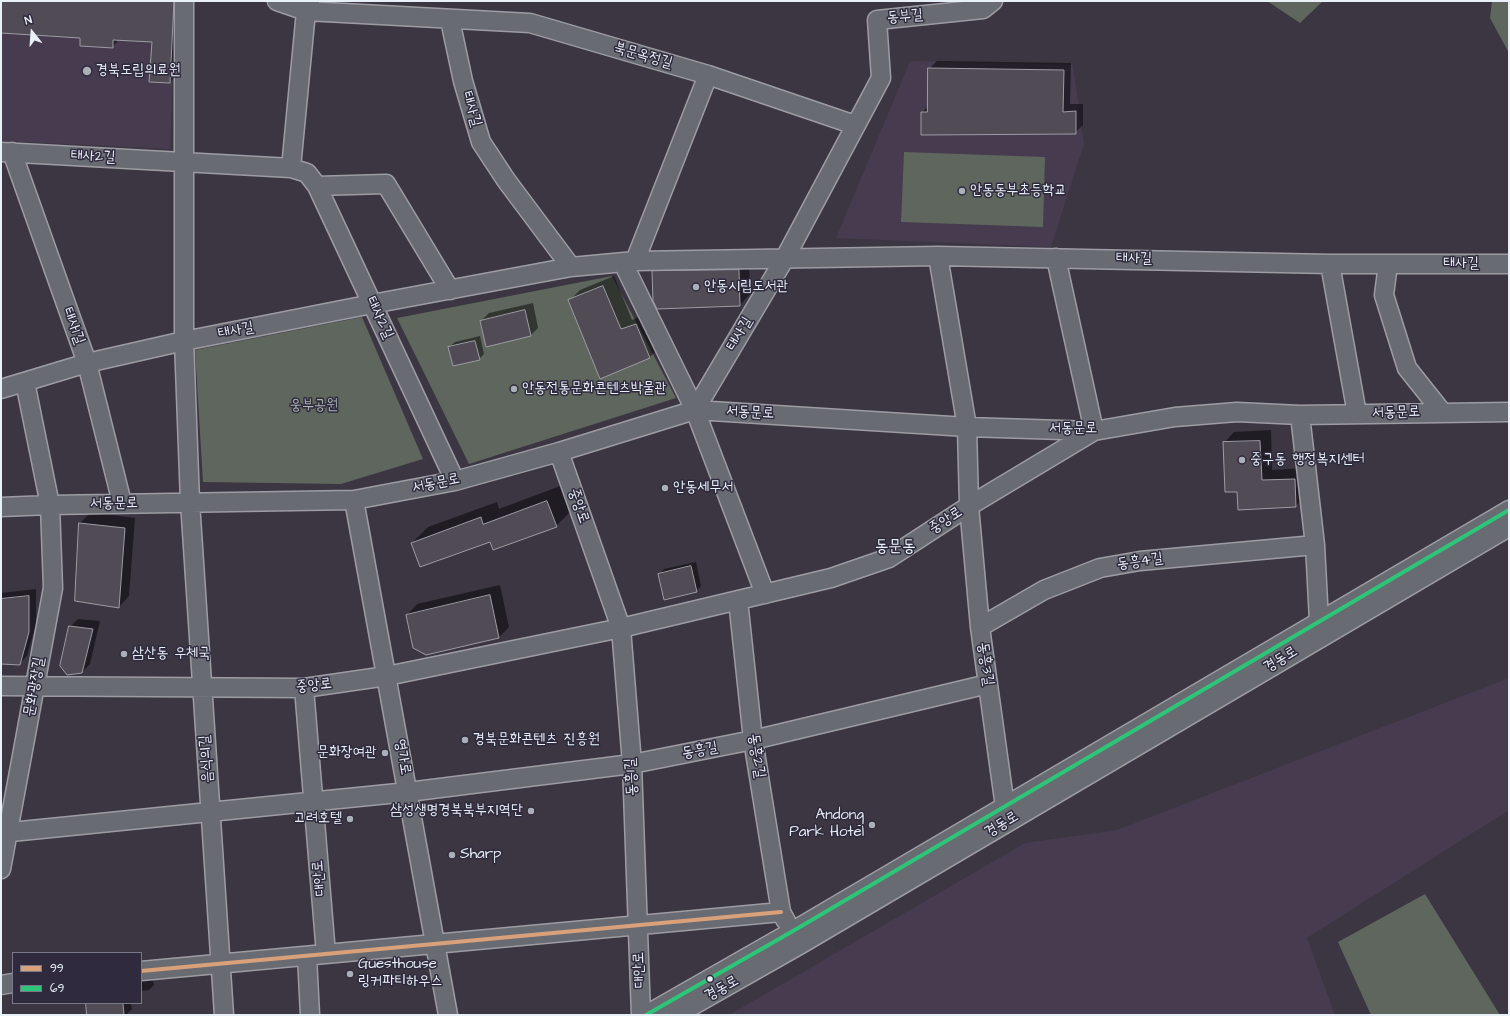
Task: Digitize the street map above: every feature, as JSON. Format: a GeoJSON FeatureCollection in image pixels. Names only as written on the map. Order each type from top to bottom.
{"type":"FeatureCollection","features":[{"type":"Feature","properties":{"kind":"street"},"geometry":{"type":"LineString","coordinates":[[184,1],[185,162]]}},
{"type":"Feature","properties":{"kind":"street","name":"북문옥정길"},"geometry":{"type":"LineString","coordinates":[[277,1],[308,6],[450,20],[530,23],[708,75],[855,125]]}},
{"type":"Feature","properties":{"kind":"street","name":"동부길"},"geometry":{"type":"LineString","coordinates":[[855,125],[881,78],[877,20],[983,9],[993,1]]}},
{"type":"Feature","properties":{"kind":"street"},"geometry":{"type":"LineString","coordinates":[[291,168],[308,6]]}},
{"type":"Feature","properties":{"kind":"street","name":"태사길"},"geometry":{"type":"LineString","coordinates":[[450,20],[463,81],[481,142],[506,180],[571,267]]}},
{"type":"Feature","properties":{"kind":"street"},"geometry":{"type":"LineString","coordinates":[[708,75],[629,262],[695,410],[765,594]]}},
{"type":"Feature","properties":{"kind":"street"},"geometry":{"type":"LineString","coordinates":[[785,258],[855,125]]}},
{"type":"Feature","properties":{"kind":"street","name":"태사2길"},"geometry":{"type":"LineString","coordinates":[[6,152],[291,168],[307,173],[317,186],[455,481]]}},
{"type":"Feature","properties":{"kind":"street","name":"태사1길"},"geometry":{"type":"LineString","coordinates":[[6,152],[87,363],[122,503]]}},
{"type":"Feature","properties":{"kind":"street","name":"음식의길"},"geometry":{"type":"LineString","coordinates":[[185,162],[184,341],[190,502],[224,1015]]}},
{"type":"Feature","properties":{"kind":"street"},"geometry":{"type":"LineString","coordinates":[[317,186],[386,184],[450,290]]}},
{"type":"Feature","properties":{"kind":"street"},"geometry":{"type":"LineString","coordinates":[[938,256],[967,426]]}},
{"type":"Feature","properties":{"kind":"street","name":"태사길"},"geometry":{"type":"LineString","coordinates":[[1,389],[87,363],[184,341],[571,267],[629,262],[938,256],[1330,264],[1509,264]]}},
{"type":"Feature","properties":{"kind":"street","name":"태사길"},"geometry":{"type":"LineString","coordinates":[[695,410],[785,258]]}},
{"type":"Feature","properties":{"kind":"street"},"geometry":{"type":"LineString","coordinates":[[1056,258],[1094,431]]}},
{"type":"Feature","properties":{"kind":"street"},"geometry":{"type":"LineString","coordinates":[[1330,264],[1357,414]]}},
{"type":"Feature","properties":{"kind":"street"},"geometry":{"type":"LineString","coordinates":[[1388,264],[1384,295],[1407,368],[1442,412]]}},
{"type":"Feature","properties":{"kind":"street"},"geometry":{"type":"LineString","coordinates":[[25,382],[50,505]]}},
{"type":"Feature","properties":{"kind":"street","name":"서동문로"},"geometry":{"type":"LineString","coordinates":[[1,507],[122,503],[354,500],[455,481],[560,452],[695,410],[967,426],[1094,431],[1175,417],[1230,413],[1357,414],[1509,412]]}},
{"type":"Feature","properties":{"kind":"street"},"geometry":{"type":"LineString","coordinates":[[1300,414],[1315,545],[1322,627]]}},
{"type":"Feature","properties":{"kind":"street","name":"동흥3길"},"geometry":{"type":"LineString","coordinates":[[967,426],[969,506],[980,627],[1008,813]]}},
{"type":"Feature","properties":{"kind":"street","name":"중앙로"},"geometry":{"type":"LineString","coordinates":[[1,686],[304,688],[387,676],[621,628],[831,578],[889,558],[969,506],[1094,431]]}},
{"type":"Feature","properties":{"kind":"street","name":"중앙로"},"geometry":{"type":"LineString","coordinates":[[560,452],[621,628]]}},
{"type":"Feature","properties":{"kind":"street","name":"영가로"},"geometry":{"type":"LineString","coordinates":[[354,500],[448,1015]]}},
{"type":"Feature","properties":{"kind":"street","name":"문화광장길"},"geometry":{"type":"LineString","coordinates":[[1,869],[4,833],[35,686],[53,588],[50,505]]}},
{"type":"Feature","properties":{"kind":"street","name":"경동로"},"geometry":{"type":"LineString","coordinates":[[676,1015],[797,937],[1322,627],[1509,510]]}},
{"type":"Feature","properties":{"kind":"street","name":"경동로"},"geometry":{"type":"LineString","coordinates":[[1322,627],[1509,527]]}},
{"type":"Feature","properties":{"kind":"street","name":"동흥4길"},"geometry":{"type":"LineString","coordinates":[[980,627],[1044,590],[1100,568],[1140,561],[1315,545]]}},
{"type":"Feature","properties":{"kind":"street","name":"동흥2길"},"geometry":{"type":"LineString","coordinates":[[738,600],[753,740],[780,912]]}},
{"type":"Feature","properties":{"kind":"street","name":"동흥1길"},"geometry":{"type":"LineString","coordinates":[[621,628],[632,764],[638,926]]}},
{"type":"Feature","properties":{"kind":"street","name":"동흥길"},"geometry":{"type":"LineString","coordinates":[[4,833],[408,792],[632,764],[753,740],[988,684]]}},
{"type":"Feature","properties":{"kind":"street","name":"대안로"},"geometry":{"type":"LineString","coordinates":[[304,688],[326,954]]}},
{"type":"Feature","properties":{"kind":"street"},"geometry":{"type":"LineString","coordinates":[[142,972],[780,912],[797,937]]}},
{"type":"Feature","properties":{"kind":"street","name":"대안로"},"geometry":{"type":"LineString","coordinates":[[638,926],[641,1015]]}},
{"type":"Feature","properties":{"kind":"street","name":"경동로"},"geometry":{"type":"LineString","coordinates":[[646,1015],[797,937]]}},
{"type":"Feature","properties":{"kind":"street"},"geometry":{"type":"LineString","coordinates":[[307,956],[310,1015]]}},
{"type":"Feature","properties":{"kind":"street"},"geometry":{"type":"LineString","coordinates":[[1,984],[12,983]]}},
{"type":"Feature","properties":{"kind":"shaded area","name":"경북도립의료원"},"geometry":{"type":"Polygon","coordinates":[[[1,1],[176,1],[170,149],[1,141],[1,1]]]}},
{"type":"Feature","properties":{"kind":"shaded area","name":"안동동부초등학교"},"geometry":{"type":"Polygon","coordinates":[[[910,61],[1073,65],[1084,144],[1051,247],[836,238],[910,61]]]}},
{"type":"Feature","properties":{"kind":"shaded area"},"geometry":{"type":"Polygon","coordinates":[[[1509,678],[1509,810],[1307,938],[1335,1015],[729,1015],[1025,843],[1117,830],[1509,678]]]}},
{"type":"Feature","properties":{"kind":"green space"},"geometry":{"type":"Polygon","coordinates":[[[1267,1],[1323,1],[1300,23],[1267,1]]]}},
{"type":"Feature","properties":{"kind":"green space"},"geometry":{"type":"Polygon","coordinates":[[[1492,1],[1509,1],[1509,53],[1490,18],[1492,1]]]}},
{"type":"Feature","properties":{"kind":"green space"},"geometry":{"type":"Polygon","coordinates":[[[904,152],[1045,157],[1043,227],[901,222],[904,152]]]}},
{"type":"Feature","properties":{"kind":"green space"},"geometry":{"type":"Polygon","coordinates":[[[612,276],[676,398],[469,464],[397,318],[612,276]]]}},
{"type":"Feature","properties":{"kind":"green space","name":"웅부공원"},"geometry":{"type":"Polygon","coordinates":[[[362,317],[423,459],[341,484],[203,482],[195,350],[362,317]]]}},
{"type":"Feature","properties":{"kind":"green space"},"geometry":{"type":"Polygon","coordinates":[[[1425,894],[1500,1015],[1371,1015],[1338,942],[1425,894]]]}},
{"type":"Feature","properties":{"kind":"building"},"geometry":{"type":"Polygon","coordinates":[[[1,1],[174,1],[170,83],[149,82],[152,42],[113,40],[113,48],[80,46],[80,38],[1,33],[1,1]]]}},
{"type":"Feature","properties":{"kind":"building"},"geometry":{"type":"Polygon","coordinates":[[[928,68],[1064,70],[1063,112],[1076,111],[1076,134],[921,135],[921,112],[927,112],[928,68]]]}},
{"type":"Feature","properties":{"kind":"building","name":"안동시립도서관"},"geometry":{"type":"Polygon","coordinates":[[[739,270],[740,306],[657,309],[653,301],[652,271],[739,270]]]}},
{"type":"Feature","properties":{"kind":"building"},"geometry":{"type":"Polygon","coordinates":[[[603,286],[621,329],[636,324],[650,358],[600,379],[568,300],[603,286]]]}},
{"type":"Feature","properties":{"kind":"building"},"geometry":{"type":"Polygon","coordinates":[[[525,310],[531,336],[486,347],[480,321],[525,310]]]}},
{"type":"Feature","properties":{"kind":"building"},"geometry":{"type":"Polygon","coordinates":[[[475,341],[480,360],[453,366],[448,347],[475,341]]]}},
{"type":"Feature","properties":{"kind":"building","name":"중구동 행정복지센터"},"geometry":{"type":"Polygon","coordinates":[[[1260,441],[1262,480],[1295,479],[1296,507],[1238,510],[1237,492],[1225,492],[1223,442],[1260,441]]]}},
{"type":"Feature","properties":{"kind":"building"},"geometry":{"type":"Polygon","coordinates":[[[547,501],[557,527],[493,550],[490,542],[420,567],[411,543],[481,517],[483,524],[547,501]]]}},
{"type":"Feature","properties":{"kind":"building"},"geometry":{"type":"Polygon","coordinates":[[[79,523],[125,528],[119,608],[75,601],[79,523]]]}},
{"type":"Feature","properties":{"kind":"building"},"geometry":{"type":"Polygon","coordinates":[[[691,566],[697,592],[664,600],[658,574],[691,566]]]}},
{"type":"Feature","properties":{"kind":"building"},"geometry":{"type":"Polygon","coordinates":[[[490,595],[499,638],[426,655],[413,648],[406,615],[490,595]]]}},
{"type":"Feature","properties":{"kind":"building"},"geometry":{"type":"Polygon","coordinates":[[[29,596],[29,632],[20,665],[1,664],[1,599],[29,596]]]}},
{"type":"Feature","properties":{"kind":"building"},"geometry":{"type":"Polygon","coordinates":[[[69,626],[93,629],[82,673],[67,675],[60,666],[69,626]]]}},
{"type":"Feature","properties":{"kind":"building"},"geometry":{"type":"Polygon","coordinates":[[[86,1004],[123,1004],[124,1015],[87,1015],[86,1004]]]}},
{"type":"Feature","properties":{"kind":"transit line","name":"69"},"geometry":{"type":"LineString","coordinates":[[646,1015],[793,931],[1509,510]]}},
{"type":"Feature","properties":{"kind":"transit line","name":"99"},"geometry":{"type":"LineString","coordinates":[[142,971],[781,912]]}},
{"type":"Feature","properties":{"kind":"place","name":"경북도립의료원"},"geometry":{"type":"Point","coordinates":[87,71]}},
{"type":"Feature","properties":{"kind":"place","name":"안동동부초등학교"},"geometry":{"type":"Point","coordinates":[962,191]}},
{"type":"Feature","properties":{"kind":"place","name":"안동시립도서관"},"geometry":{"type":"Point","coordinates":[696,287]}},
{"type":"Feature","properties":{"kind":"place","name":"안동전통문화콘텐츠박물관"},"geometry":{"type":"Point","coordinates":[514,389]}},
{"type":"Feature","properties":{"kind":"place","name":"중구동 행정복지센터"},"geometry":{"type":"Point","coordinates":[1242,460]}},
{"type":"Feature","properties":{"kind":"place","name":"안동세무서"},"geometry":{"type":"Point","coordinates":[665,488]}},
{"type":"Feature","properties":{"kind":"place","name":"삼산동 우체국"},"geometry":{"type":"Point","coordinates":[124,654]}},
{"type":"Feature","properties":{"kind":"place","name":"경북문화콘텐츠 진흥원"},"geometry":{"type":"Point","coordinates":[465,740]}},
{"type":"Feature","properties":{"kind":"place","name":"문화장여관"},"geometry":{"type":"Point","coordinates":[385,753]}},
{"type":"Feature","properties":{"kind":"place","name":"삼성생명경북북부지역단"},"geometry":{"type":"Point","coordinates":[531,811]}},
{"type":"Feature","properties":{"kind":"place","name":"고려호텔"},"geometry":{"type":"Point","coordinates":[350,819]}},
{"type":"Feature","properties":{"kind":"place","name":"Andong Park Hotel"},"geometry":{"type":"Point","coordinates":[872,825]}},
{"type":"Feature","properties":{"kind":"place","name":"Sharp"},"geometry":{"type":"Point","coordinates":[452,855]}},
{"type":"Feature","properties":{"kind":"place","name":"Guesthouse 링커파티하우스"},"geometry":{"type":"Point","coordinates":[350,974]}},
{"type":"Feature","properties":{"kind":"district","name":"동문동"},"geometry":{"type":"Point","coordinates":[895,547]}}]}
